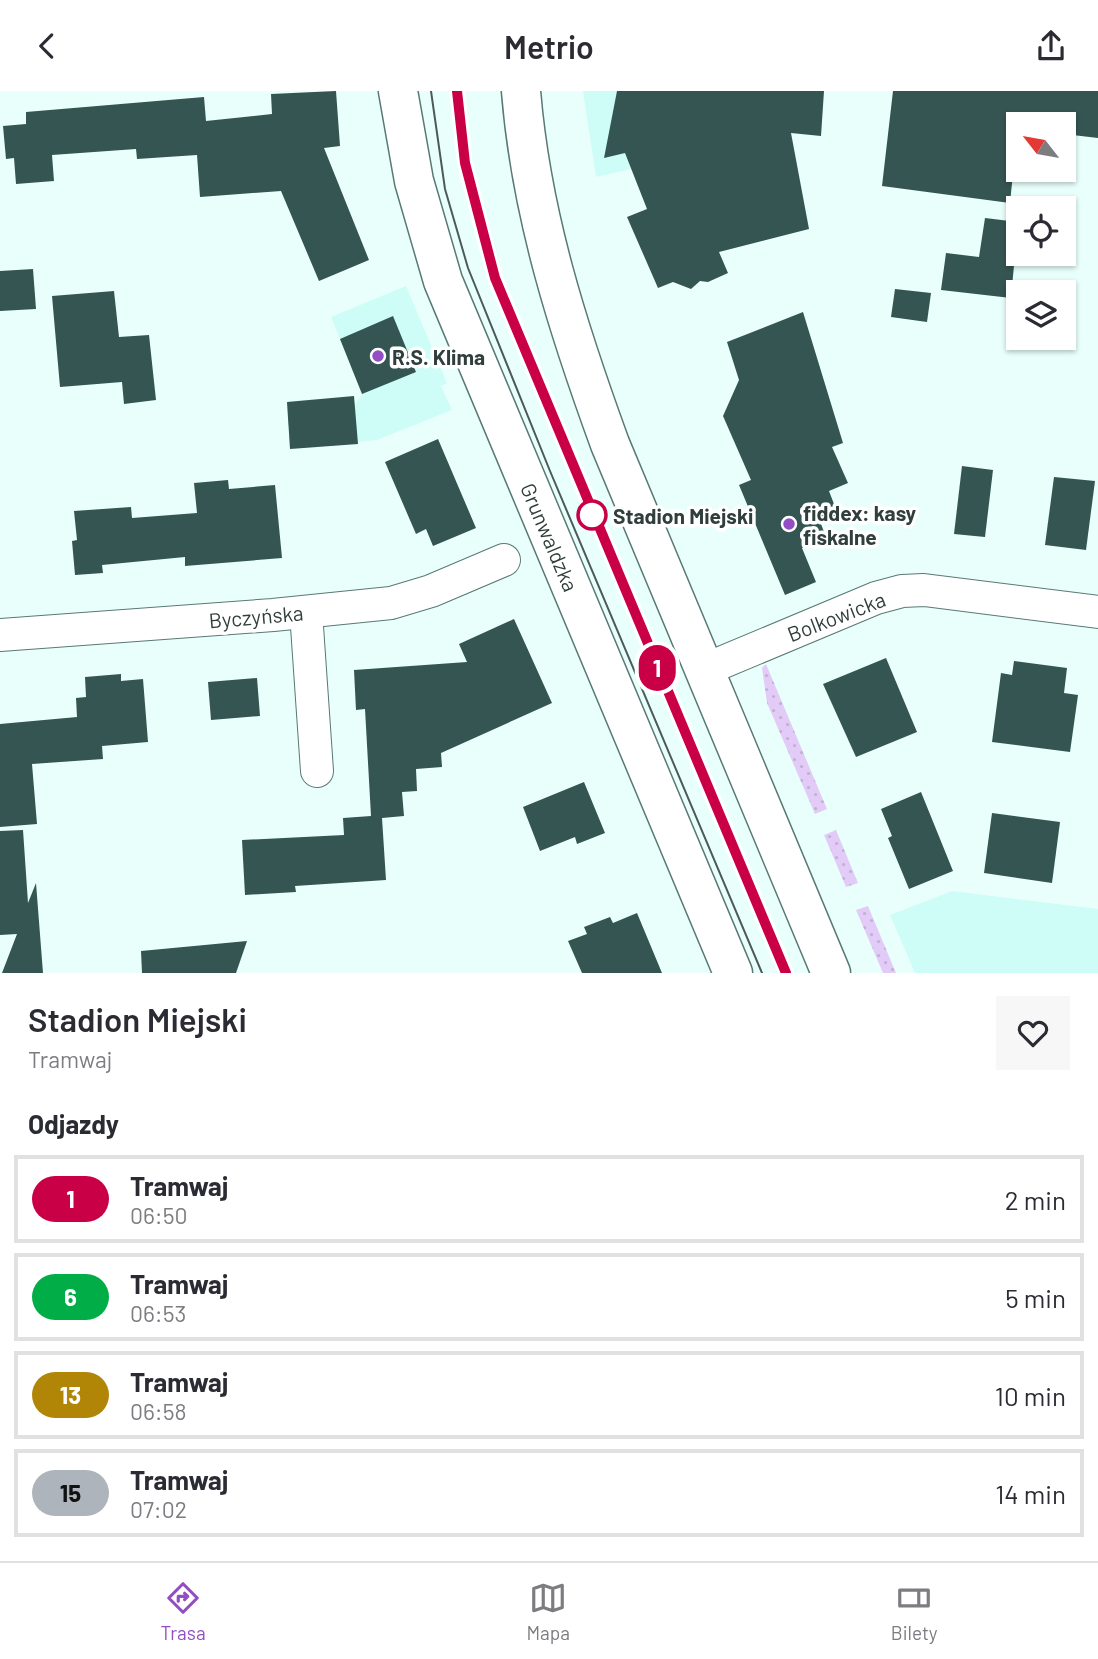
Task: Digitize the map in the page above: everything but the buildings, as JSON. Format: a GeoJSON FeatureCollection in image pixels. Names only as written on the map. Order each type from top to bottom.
{"type":"FeatureCollection","features":[{"type":"Feature","properties":{"kind":"street","name":"Grunwaldzka"},"geometry":{"type":"LineString","coordinates":[[398,91],[414,181],[443,281],[733,973]]}},
{"type":"Feature","properties":{"kind":"street"},"geometry":{"type":"LineString","coordinates":[[521,91],[525,139],[537,214],[580,364],[615,457],[831,973]]}},
{"type":"Feature","properties":{"kind":"street","name":"Byczyńska"},"geometry":{"type":"LineString","coordinates":[[0,635],[391,603],[431,591],[504,560]]}},
{"type":"Feature","properties":{"kind":"street","name":"Bolkowicka"},"geometry":{"type":"LineString","coordinates":[[704,670],[876,598],[902,591],[924,590],[1098,612]]}},
{"type":"Feature","properties":{"kind":"street"},"geometry":{"type":"LineString","coordinates":[[306,612],[317,771]]}},
{"type":"Feature","properties":{"kind":"shaded area"},"geometry":{"type":"Polygon","coordinates":[[[452,91],[464,91],[474,171],[499,259],[487,264],[463,174],[452,91]]]}},
{"type":"Feature","properties":{"kind":"shaded area"},"geometry":{"type":"Polygon","coordinates":[[[583,91],[795,91],[791,133],[596,177],[583,91]]]}},
{"type":"Feature","properties":{"kind":"shaded area"},"geometry":{"type":"Polygon","coordinates":[[[406,286],[447,383],[441,386],[452,410],[377,440],[290,449],[287,402],[314,399],[315,408],[355,405],[362,394],[331,317],[406,286]]]}},
{"type":"Feature","properties":{"kind":"shaded area"},"geometry":{"type":"Polygon","coordinates":[[[766,664],[827,809],[815,814],[767,703],[762,668],[766,664]]]}},
{"type":"Feature","properties":{"kind":"shaded area"},"geometry":{"type":"Polygon","coordinates":[[[836,830],[858,883],[846,887],[824,835],[836,830]]]}},
{"type":"Feature","properties":{"kind":"shaded area"},"geometry":{"type":"Polygon","coordinates":[[[952,891],[1098,909],[1098,973],[915,973],[890,915],[952,891]]]}},
{"type":"Feature","properties":{"kind":"shaded area"},"geometry":{"type":"Polygon","coordinates":[[[868,906],[896,973],[883,973],[856,910],[868,906]]]}},
{"type":"Feature","properties":{"kind":"tram line"},"geometry":{"type":"LineString","coordinates":[[431,91],[445,189],[468,268],[550,471],[762,973]]}},
{"type":"Feature","properties":{"kind":"tram line"},"geometry":{"type":"LineString","coordinates":[[457,91],[465,163],[495,278],[786,973]]}},
{"type":"Feature","properties":{"kind":"tram line","name":"1"},"geometry":{"type":"LineString","coordinates":[[457,91],[465,163],[478,223],[495,278],[571,465],[786,973]]}},
{"type":"Feature","properties":{"kind":"place","name":"R.S. Klima"},"geometry":{"type":"Point","coordinates":[378,356]}},
{"type":"Feature","properties":{"kind":"place","name":"Stadion Miejski"},"geometry":{"type":"Point","coordinates":[592,515]}},
{"type":"Feature","properties":{"kind":"place","name":"fiddex: kasy fiskalne"},"geometry":{"type":"Point","coordinates":[789,524]}}]}
